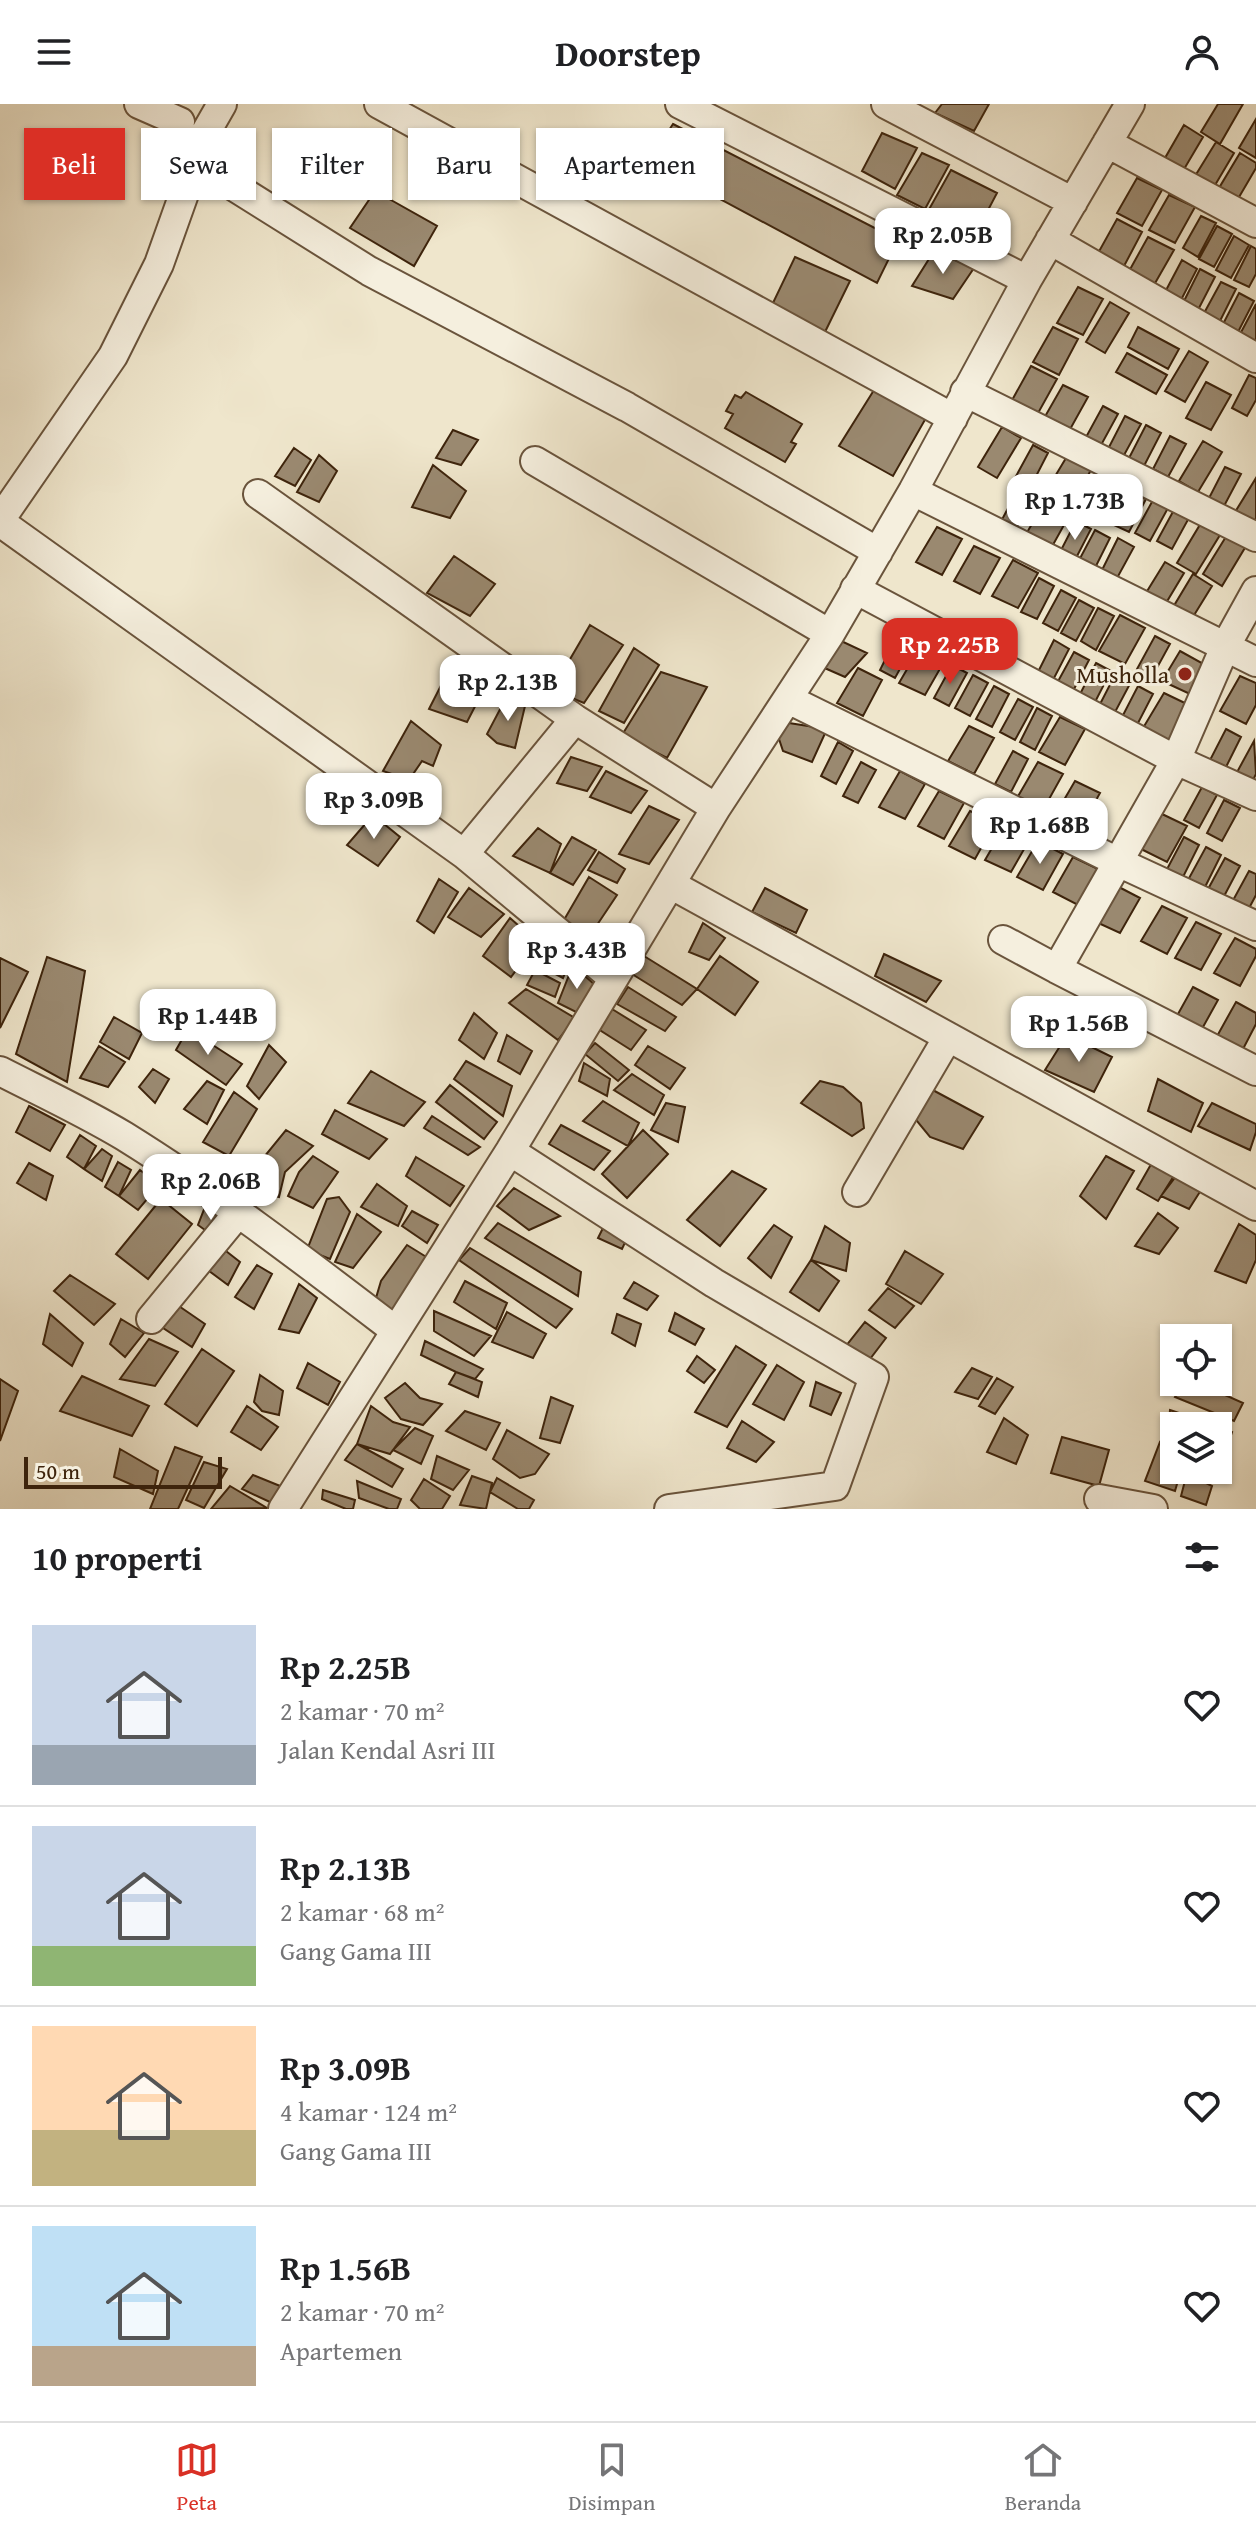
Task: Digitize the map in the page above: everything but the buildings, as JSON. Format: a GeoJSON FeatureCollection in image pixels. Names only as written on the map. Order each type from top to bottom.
{"type":"FeatureCollection","features":[{"type":"Feature","properties":{"kind":"street"},"geometry":{"type":"LineString","coordinates":[[139,104],[180,122]]}},
{"type":"Feature","properties":{"kind":"street"},"geometry":{"type":"LineString","coordinates":[[208,128],[222,104]]}},
{"type":"Feature","properties":{"kind":"street"},"geometry":{"type":"LineString","coordinates":[[379,104],[953,418]]}},
{"type":"Feature","properties":{"kind":"street"},"geometry":{"type":"LineString","coordinates":[[680,104],[1027,280]]}},
{"type":"Feature","properties":{"kind":"street"},"geometry":{"type":"LineString","coordinates":[[886,104],[1073,202]]}},
{"type":"Feature","properties":{"kind":"street"},"geometry":{"type":"LineString","coordinates":[[283,1509],[510,1151],[716,808],[830,634],[913,491],[1027,280],[1130,104]]}},
{"type":"Feature","properties":{"kind":"street"},"geometry":{"type":"LineString","coordinates":[[1107,143],[1256,223]]}},
{"type":"Feature","properties":{"kind":"street"},"geometry":{"type":"LineString","coordinates":[[182,200],[159,264],[113,356],[0,521],[464,854],[613,978]]}},
{"type":"Feature","properties":{"kind":"street"},"geometry":{"type":"LineString","coordinates":[[256,200],[369,271],[627,407],[878,552]]}},
{"type":"Feature","properties":{"kind":"street"},"geometry":{"type":"LineString","coordinates":[[1050,240],[1256,358]]}},
{"type":"Feature","properties":{"kind":"street"},"geometry":{"type":"LineString","coordinates":[[965,392],[1256,537]]}},
{"type":"Feature","properties":{"kind":"street"},"geometry":{"type":"LineString","coordinates":[[535,461],[830,634]]}},
{"type":"Feature","properties":{"kind":"street"},"geometry":{"type":"LineString","coordinates":[[913,491],[1256,662]]}},
{"type":"Feature","properties":{"kind":"street"},"geometry":{"type":"LineString","coordinates":[[258,494],[575,719],[716,808]]}},
{"type":"Feature","properties":{"kind":"street"},"geometry":{"type":"LineString","coordinates":[[855,589],[1176,760],[1256,796]]}},
{"type":"Feature","properties":{"kind":"street"},"geometry":{"type":"LineString","coordinates":[[1057,969],[1176,760],[1225,647],[1256,591]]}},
{"type":"Feature","properties":{"kind":"street"},"geometry":{"type":"LineString","coordinates":[[788,699],[1118,862],[1256,926]]}},
{"type":"Feature","properties":{"kind":"street"},"geometry":{"type":"LineString","coordinates":[[464,854],[575,719]]}},
{"type":"Feature","properties":{"kind":"street"},"geometry":{"type":"LineString","coordinates":[[672,885],[1256,1206]]}},
{"type":"Feature","properties":{"kind":"street"},"geometry":{"type":"LineString","coordinates":[[1003,940],[1256,1071]]}},
{"type":"Feature","properties":{"kind":"street"},"geometry":{"type":"LineString","coordinates":[[857,1192],[948,1037]]}},
{"type":"Feature","properties":{"kind":"street"},"geometry":{"type":"LineString","coordinates":[[0,1071],[121,1135],[300,1257],[396,1331]]}},
{"type":"Feature","properties":{"kind":"street"},"geometry":{"type":"LineString","coordinates":[[510,1151],[714,1283],[874,1377],[835,1486],[669,1509]]}},
{"type":"Feature","properties":{"kind":"street"},"geometry":{"type":"LineString","coordinates":[[151,1319],[238,1213]]}},
{"type":"Feature","properties":{"kind":"street"},"geometry":{"type":"LineString","coordinates":[[1099,1499],[1153,1509]]}},
{"type":"Feature","properties":{"kind":"place","name":"Musholla"},"geometry":{"type":"Point","coordinates":[1185,674]}}]}
